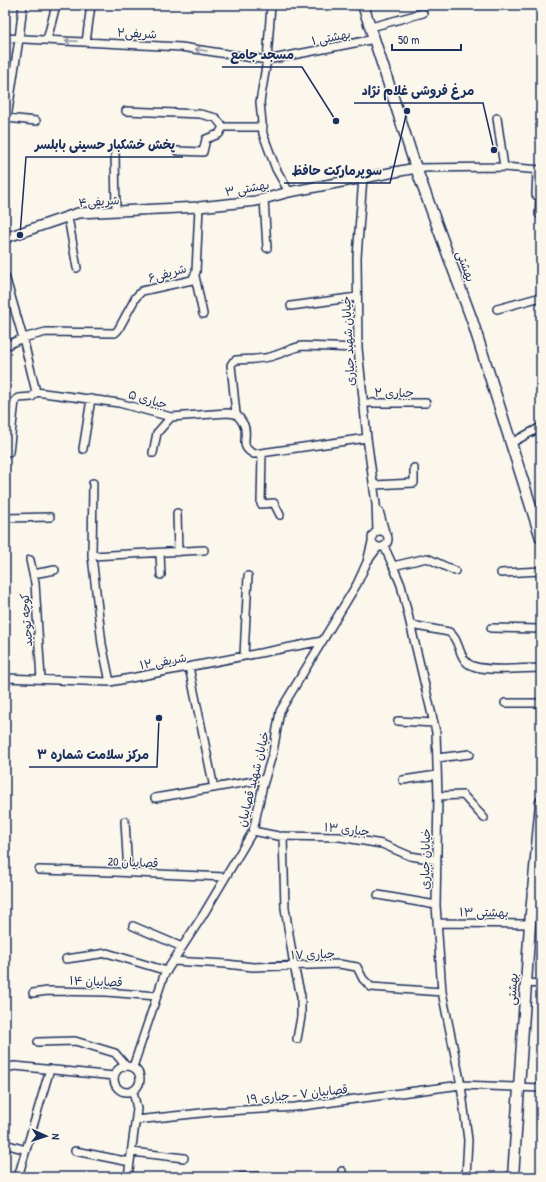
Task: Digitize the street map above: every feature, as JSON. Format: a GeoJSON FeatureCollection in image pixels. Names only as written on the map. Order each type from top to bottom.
{"type":"FeatureCollection","features":[{"type":"Feature","properties":{"kind":"main road","name":"بهشتی"},"geometry":{"type":"LineString","coordinates":[[363,5],[416,168],[472,320],[541,538]]}},
{"type":"Feature","properties":{"kind":"main road","name":"بهشتی"},"geometry":{"type":"LineString","coordinates":[[513,1177],[530,924],[536,909],[541,802]]}},
{"type":"Feature","properties":{"kind":"street"},"geometry":{"type":"LineString","coordinates":[[22,5],[19,39],[7,118],[36,121]]}},
{"type":"Feature","properties":{"kind":"street"},"geometry":{"type":"LineString","coordinates":[[47,40],[56,5]]}},
{"type":"Feature","properties":{"kind":"street"},"geometry":{"type":"LineString","coordinates":[[86,42],[91,5]]}},
{"type":"Feature","properties":{"kind":"street"},"geometry":{"type":"LineString","coordinates":[[271,5],[267,60],[260,102],[263,134],[276,169],[289,192]]}},
{"type":"Feature","properties":{"kind":"street"},"geometry":{"type":"LineString","coordinates":[[371,27],[423,13]]}},
{"type":"Feature","properties":{"kind":"street","name":"شریفی۲"},"geometry":{"type":"LineString","coordinates":[[5,38],[181,46],[267,60]]}},
{"type":"Feature","properties":{"kind":"street","name":"بهشتی ۱"},"geometry":{"type":"LineString","coordinates":[[267,60],[375,39]]}},
{"type":"Feature","properties":{"kind":"street"},"geometry":{"type":"LineString","coordinates":[[126,111],[200,114],[216,118],[223,127]]}},
{"type":"Feature","properties":{"kind":"street"},"geometry":{"type":"LineString","coordinates":[[497,118],[504,167]]}},
{"type":"Feature","properties":{"kind":"street"},"geometry":{"type":"LineString","coordinates":[[223,127],[263,127]]}},
{"type":"Feature","properties":{"kind":"street"},"geometry":{"type":"LineString","coordinates":[[177,151],[203,152],[206,139],[219,134],[223,127]]}},
{"type":"Feature","properties":{"kind":"street"},"geometry":{"type":"LineString","coordinates":[[115,153],[116,211]]}},
{"type":"Feature","properties":{"kind":"street"},"geometry":{"type":"LineString","coordinates":[[416,168],[504,167],[539,170],[536,195],[540,198],[539,214],[541,214]]}},
{"type":"Feature","properties":{"kind":"street","name":"بهشتی ۳"},"geometry":{"type":"LineString","coordinates":[[200,207],[256,201],[289,192],[416,168]]}},
{"type":"Feature","properties":{"kind":"street","name":"خیابان شهید جباری"},"geometry":{"type":"LineString","coordinates":[[363,177],[357,257],[358,348],[367,438],[376,504]]}},
{"type":"Feature","properties":{"kind":"street"},"geometry":{"type":"LineString","coordinates":[[264,198],[267,248]]}},
{"type":"Feature","properties":{"kind":"street","name":"شریفی۴"},"geometry":{"type":"LineString","coordinates":[[5,238],[78,213],[200,207]]}},
{"type":"Feature","properties":{"kind":"street","name":"شریفی۶"},"geometry":{"type":"LineString","coordinates":[[5,346],[23,338],[46,332],[115,333],[136,297],[142,291],[192,280],[196,272],[200,207]]}},
{"type":"Feature","properties":{"kind":"street"},"geometry":{"type":"LineString","coordinates":[[68,217],[77,268]]}},
{"type":"Feature","properties":{"kind":"street"},"geometry":{"type":"LineString","coordinates":[[5,276],[23,338],[36,392],[32,397],[18,398],[15,401],[9,452]]}},
{"type":"Feature","properties":{"kind":"street"},"geometry":{"type":"LineString","coordinates":[[195,276],[203,314]]}},
{"type":"Feature","properties":{"kind":"street"},"geometry":{"type":"LineString","coordinates":[[291,306],[357,297]]}},
{"type":"Feature","properties":{"kind":"street"},"geometry":{"type":"LineString","coordinates":[[497,309],[541,297]]}},
{"type":"Feature","properties":{"kind":"street"},"geometry":{"type":"LineString","coordinates":[[358,348],[294,347],[276,355],[262,358],[236,360],[232,362],[231,365],[236,414],[245,426],[245,446],[248,451],[254,454],[367,438]]}},
{"type":"Feature","properties":{"kind":"street","name":"جباری ۵"},"geometry":{"type":"LineString","coordinates":[[36,392],[120,403],[171,417],[227,413],[236,414]]}},
{"type":"Feature","properties":{"kind":"street"},"geometry":{"type":"LineString","coordinates":[[83,449],[91,399]]}},
{"type":"Feature","properties":{"kind":"street","name":"جباری ۲"},"geometry":{"type":"LineString","coordinates":[[363,403],[426,403]]}},
{"type":"Feature","properties":{"kind":"street"},"geometry":{"type":"LineString","coordinates":[[153,453],[157,433],[171,417]]}},
{"type":"Feature","properties":{"kind":"street"},"geometry":{"type":"LineString","coordinates":[[511,443],[541,427]]}},
{"type":"Feature","properties":{"kind":"street"},"geometry":{"type":"LineString","coordinates":[[262,453],[261,504],[274,503],[280,515]]}},
{"type":"Feature","properties":{"kind":"street"},"geometry":{"type":"LineString","coordinates":[[374,485],[414,483],[414,468]]}},
{"type":"Feature","properties":{"kind":"street"},"geometry":{"type":"LineString","coordinates":[[93,483],[92,556],[102,644],[110,682]]}},
{"type":"Feature","properties":{"kind":"street"},"geometry":{"type":"LineString","coordinates":[[376,504],[377,531]]}},
{"type":"Feature","properties":{"kind":"street"},"geometry":{"type":"LineString","coordinates":[[366,562],[386,544],[388,538],[376,504]]}},
{"type":"Feature","properties":{"kind":"street"},"geometry":{"type":"LineString","coordinates":[[178,513],[178,552]]}},
{"type":"Feature","properties":{"kind":"street"},"geometry":{"type":"LineString","coordinates":[[5,518],[50,517]]}},
{"type":"Feature","properties":{"kind":"street"},"geometry":{"type":"LineString","coordinates":[[366,562],[373,533],[381,530],[385,532]]}},
{"type":"Feature","properties":{"kind":"street"},"geometry":{"type":"LineString","coordinates":[[372,542],[374,546],[381,547]]}},
{"type":"Feature","properties":{"kind":"street","name":"خیابان جباری"},"geometry":{"type":"LineString","coordinates":[[381,547],[393,566],[401,585],[436,732],[438,796],[436,860],[437,923],[442,992],[461,1085],[468,1140],[466,1177]]}},
{"type":"Feature","properties":{"kind":"street"},"geometry":{"type":"LineString","coordinates":[[92,556],[204,550]]}},
{"type":"Feature","properties":{"kind":"street"},"geometry":{"type":"LineString","coordinates":[[160,553],[161,575]]}},
{"type":"Feature","properties":{"kind":"street"},"geometry":{"type":"LineString","coordinates":[[393,566],[427,558],[455,571]]}},
{"type":"Feature","properties":{"kind":"street","name":"کوچه توحید"},"geometry":{"type":"LineString","coordinates":[[30,560],[35,583],[41,679]]}},
{"type":"Feature","properties":{"kind":"street","name":"خیابان شهید قصابیان"},"geometry":{"type":"LineString","coordinates":[[130,1066],[164,975],[203,915],[253,831],[273,752],[280,711],[357,584],[366,562]]}},
{"type":"Feature","properties":{"kind":"street"},"geometry":{"type":"LineString","coordinates":[[33,574],[55,570]]}},
{"type":"Feature","properties":{"kind":"street"},"geometry":{"type":"LineString","coordinates":[[501,573],[541,571]]}},
{"type":"Feature","properties":{"kind":"street"},"geometry":{"type":"LineString","coordinates":[[244,656],[248,576]]}},
{"type":"Feature","properties":{"kind":"street"},"geometry":{"type":"LineString","coordinates":[[411,625],[449,632],[453,635],[464,660],[473,666],[489,669],[541,668]]}},
{"type":"Feature","properties":{"kind":"street"},"geometry":{"type":"LineString","coordinates":[[491,628],[541,629]]}},
{"type":"Feature","properties":{"kind":"street","name":"شریفی ۱۲"},"geometry":{"type":"LineString","coordinates":[[5,678],[110,682],[189,668],[322,641]]}},
{"type":"Feature","properties":{"kind":"street"},"geometry":{"type":"LineString","coordinates":[[189,668],[214,788]]}},
{"type":"Feature","properties":{"kind":"street"},"geometry":{"type":"LineString","coordinates":[[505,703],[541,703]]}},
{"type":"Feature","properties":{"kind":"street"},"geometry":{"type":"LineString","coordinates":[[398,721],[434,723]]}},
{"type":"Feature","properties":{"kind":"street"},"geometry":{"type":"LineString","coordinates":[[437,758],[470,754]]}},
{"type":"Feature","properties":{"kind":"street"},"geometry":{"type":"LineString","coordinates":[[403,780],[437,775]]}},
{"type":"Feature","properties":{"kind":"street"},"geometry":{"type":"LineString","coordinates":[[155,798],[265,779]]}},
{"type":"Feature","properties":{"kind":"street"},"geometry":{"type":"LineString","coordinates":[[438,796],[463,795],[484,818]]}},
{"type":"Feature","properties":{"kind":"street"},"geometry":{"type":"LineString","coordinates":[[125,820],[128,873]]}},
{"type":"Feature","properties":{"kind":"street","name":"جباری ۱۳"},"geometry":{"type":"LineString","coordinates":[[253,831],[283,836],[340,837],[382,844],[410,856],[436,860]]}},
{"type":"Feature","properties":{"kind":"street"},"geometry":{"type":"LineString","coordinates":[[283,836],[285,908],[294,966],[301,996],[302,1017],[297,1039]]}},
{"type":"Feature","properties":{"kind":"street","name":"قصابیان 20"},"geometry":{"type":"LineString","coordinates":[[40,870],[225,877]]}},
{"type":"Feature","properties":{"kind":"street"},"geometry":{"type":"LineString","coordinates":[[378,895],[436,905]]}},
{"type":"Feature","properties":{"kind":"street","name":"بهشتی ۱۳"},"geometry":{"type":"LineString","coordinates":[[437,923],[530,924]]}},
{"type":"Feature","properties":{"kind":"street"},"geometry":{"type":"LineString","coordinates":[[133,926],[182,947]]}},
{"type":"Feature","properties":{"kind":"street"},"geometry":{"type":"LineString","coordinates":[[66,959],[107,953],[167,971]]}},
{"type":"Feature","properties":{"kind":"street","name":"جباری ۱۷"},"geometry":{"type":"LineString","coordinates":[[173,961],[253,967],[339,964],[357,967],[363,979],[371,987],[442,992]]}},
{"type":"Feature","properties":{"kind":"street"},"geometry":{"type":"LineString","coordinates":[[526,983],[541,984]]}},
{"type":"Feature","properties":{"kind":"street","name":"قصابیان ۱۴"},"geometry":{"type":"LineString","coordinates":[[33,994],[48,991],[106,992],[157,996]]}},
{"type":"Feature","properties":{"kind":"street"},"geometry":{"type":"LineString","coordinates":[[38,1042],[75,1041],[115,1053],[138,1071],[140,1076],[138,1087],[133,1091],[122,1091],[114,1082],[114,1076],[121,1068],[130,1066]]}},
{"type":"Feature","properties":{"kind":"street"},"geometry":{"type":"LineString","coordinates":[[5,1068],[15,1066],[114,1076]]}},
{"type":"Feature","properties":{"kind":"street"},"geometry":{"type":"LineString","coordinates":[[18,1177],[50,1069]]}},
{"type":"Feature","properties":{"kind":"street","name":"قصابيان ۷ - جباری ۱۹"},"geometry":{"type":"LineString","coordinates":[[136,1120],[211,1112],[295,1107],[461,1085],[541,1088]]}},
{"type":"Feature","properties":{"kind":"street"},"geometry":{"type":"LineString","coordinates":[[128,1177],[137,1109],[133,1091]]}},
{"type":"Feature","properties":{"kind":"street"},"geometry":{"type":"LineString","coordinates":[[5,1144],[26,1150]]}},
{"type":"Feature","properties":{"kind":"street"},"geometry":{"type":"LineString","coordinates":[[75,1151],[130,1162]]}},
{"type":"Feature","properties":{"kind":"street"},"geometry":{"type":"LineString","coordinates":[[132,1152],[184,1158]]}},
{"type":"Feature","properties":{"kind":"street"},"geometry":{"type":"LineString","coordinates":[[241,1176],[269,1177]]}},
{"type":"Feature","properties":{"kind":"place","name":"سوپرمارکت حافظ"},"geometry":{"type":"Point","coordinates":[407,111]}},
{"type":"Feature","properties":{"kind":"place","name":"مسجد جامع"},"geometry":{"type":"Point","coordinates":[336,121]}},
{"type":"Feature","properties":{"kind":"place","name":"مرغ فروشی غلام نژاد"},"geometry":{"type":"Point","coordinates":[494,150]}},
{"type":"Feature","properties":{"kind":"place","name":"پخش خشکبار حسینی بابلسر"},"geometry":{"type":"Point","coordinates":[20,235]}},
{"type":"Feature","properties":{"kind":"place","name":"مرکز سلامت شماره ۳"},"geometry":{"type":"Point","coordinates":[159,718]}}]}
